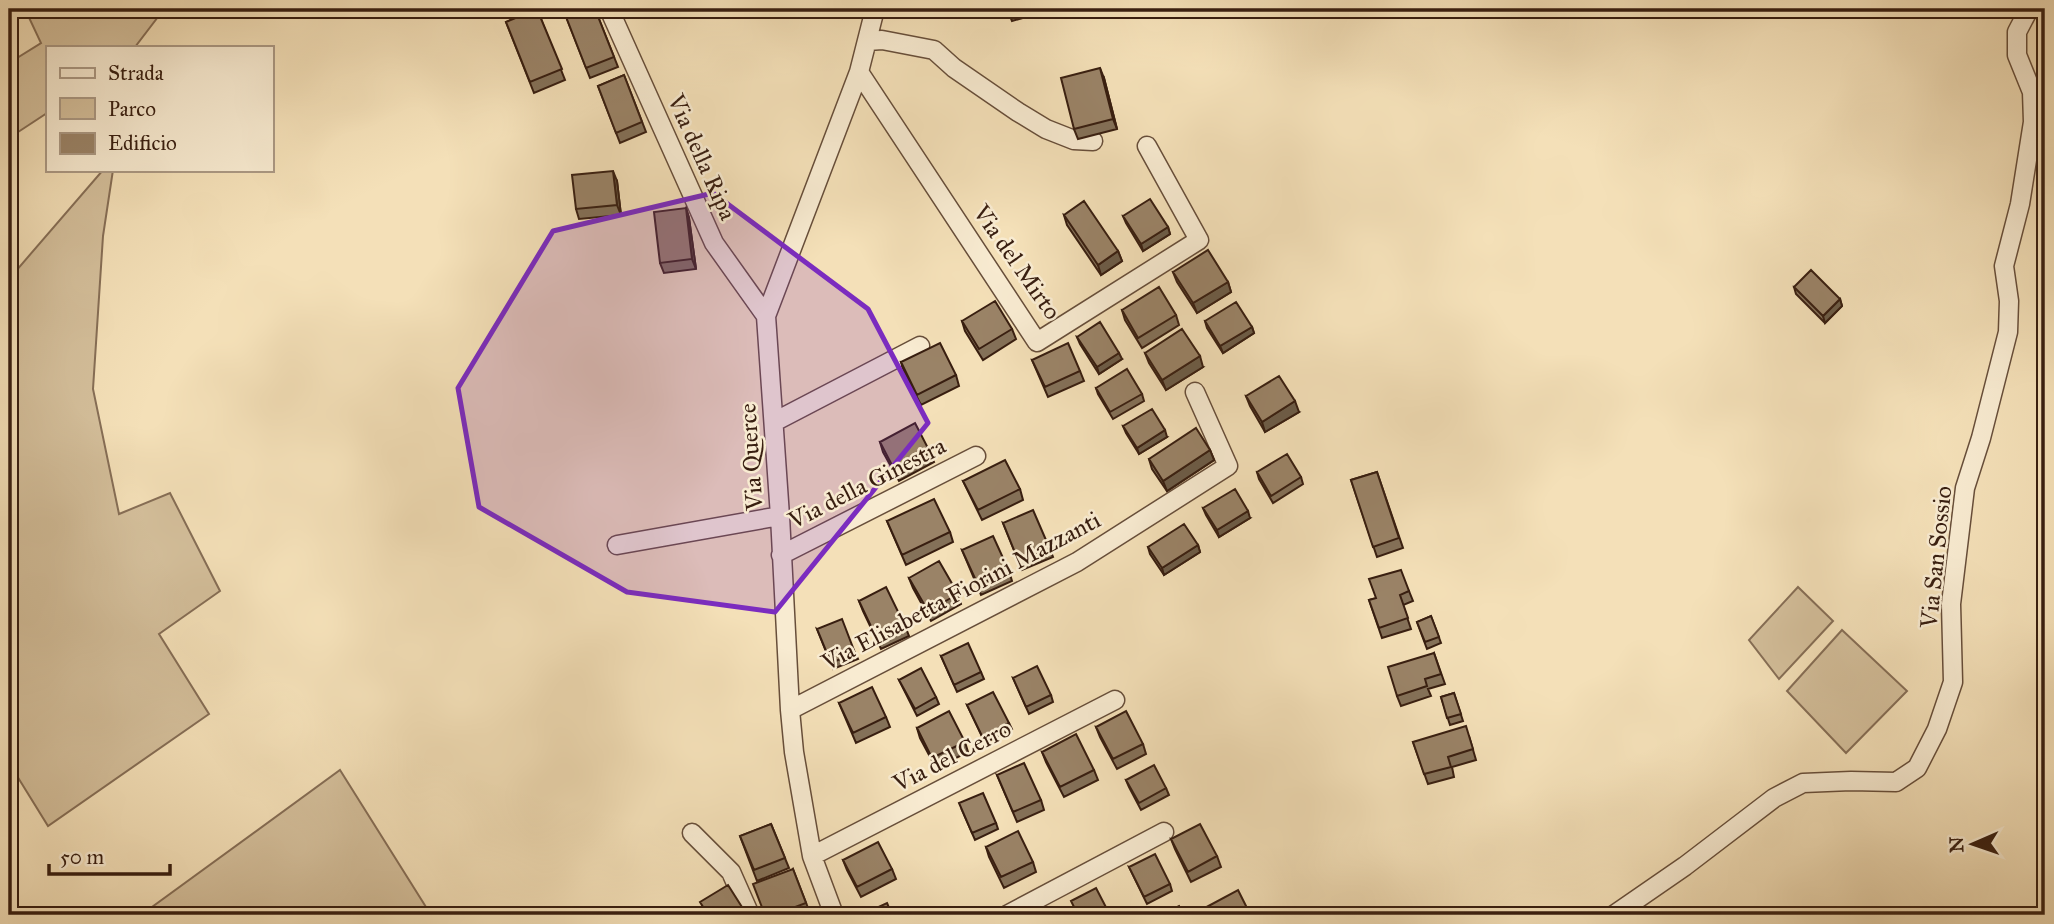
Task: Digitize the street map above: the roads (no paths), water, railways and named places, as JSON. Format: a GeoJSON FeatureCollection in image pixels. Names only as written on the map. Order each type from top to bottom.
{"type":"FeatureCollection","features":[{"type":"Feature","properties":{"kind":"street","name":"Via della Ripa"},"geometry":{"type":"LineString","coordinates":[[609,9],[714,243],[766,316]]}},
{"type":"Feature","properties":{"kind":"street","name":"Via Querce"},"geometry":{"type":"LineString","coordinates":[[834,915],[812,856],[794,752],[766,316],[859,72],[876,9]]}},
{"type":"Feature","properties":{"kind":"street","name":"Via San Sossio"},"geometry":{"type":"LineString","coordinates":[[1614,915],[1685,866],[1774,798],[1803,783],[1896,782],[1917,768],[1937,729],[1953,682],[1951,604],[1965,488],[2008,332],[2009,301],[2004,266],[2020,204],[2033,122],[2032,92],[2017,55],[2017,32],[2029,9]]}},
{"type":"Feature","properties":{"kind":"street"},"geometry":{"type":"LineString","coordinates":[[868,41],[882,40],[934,50],[954,68],[1017,113],[1074,140],[1093,141]]}},
{"type":"Feature","properties":{"kind":"street","name":"Via del Mirto"},"geometry":{"type":"LineString","coordinates":[[859,72],[1037,342],[1199,240],[1147,146]]}},
{"type":"Feature","properties":{"kind":"street"},"geometry":{"type":"LineString","coordinates":[[774,422],[920,346]]}},
{"type":"Feature","properties":{"kind":"street","name":"Via Elisabetta Fiorini Mazzanti"},"geometry":{"type":"LineString","coordinates":[[790,710],[1077,562],[1228,466],[1195,392]]}},
{"type":"Feature","properties":{"kind":"street","name":"Via della Ginestra"},"geometry":{"type":"LineString","coordinates":[[781,555],[976,456]]}},
{"type":"Feature","properties":{"kind":"street"},"geometry":{"type":"LineString","coordinates":[[617,545],[780,516]]}},
{"type":"Feature","properties":{"kind":"street","name":"Via del Cerro"},"geometry":{"type":"LineString","coordinates":[[812,856],[1115,700]]}},
{"type":"Feature","properties":{"kind":"street"},"geometry":{"type":"LineString","coordinates":[[692,832],[732,872],[750,915]]}},
{"type":"Feature","properties":{"kind":"street"},"geometry":{"type":"LineString","coordinates":[[1007,915],[1164,832]]}}]}
